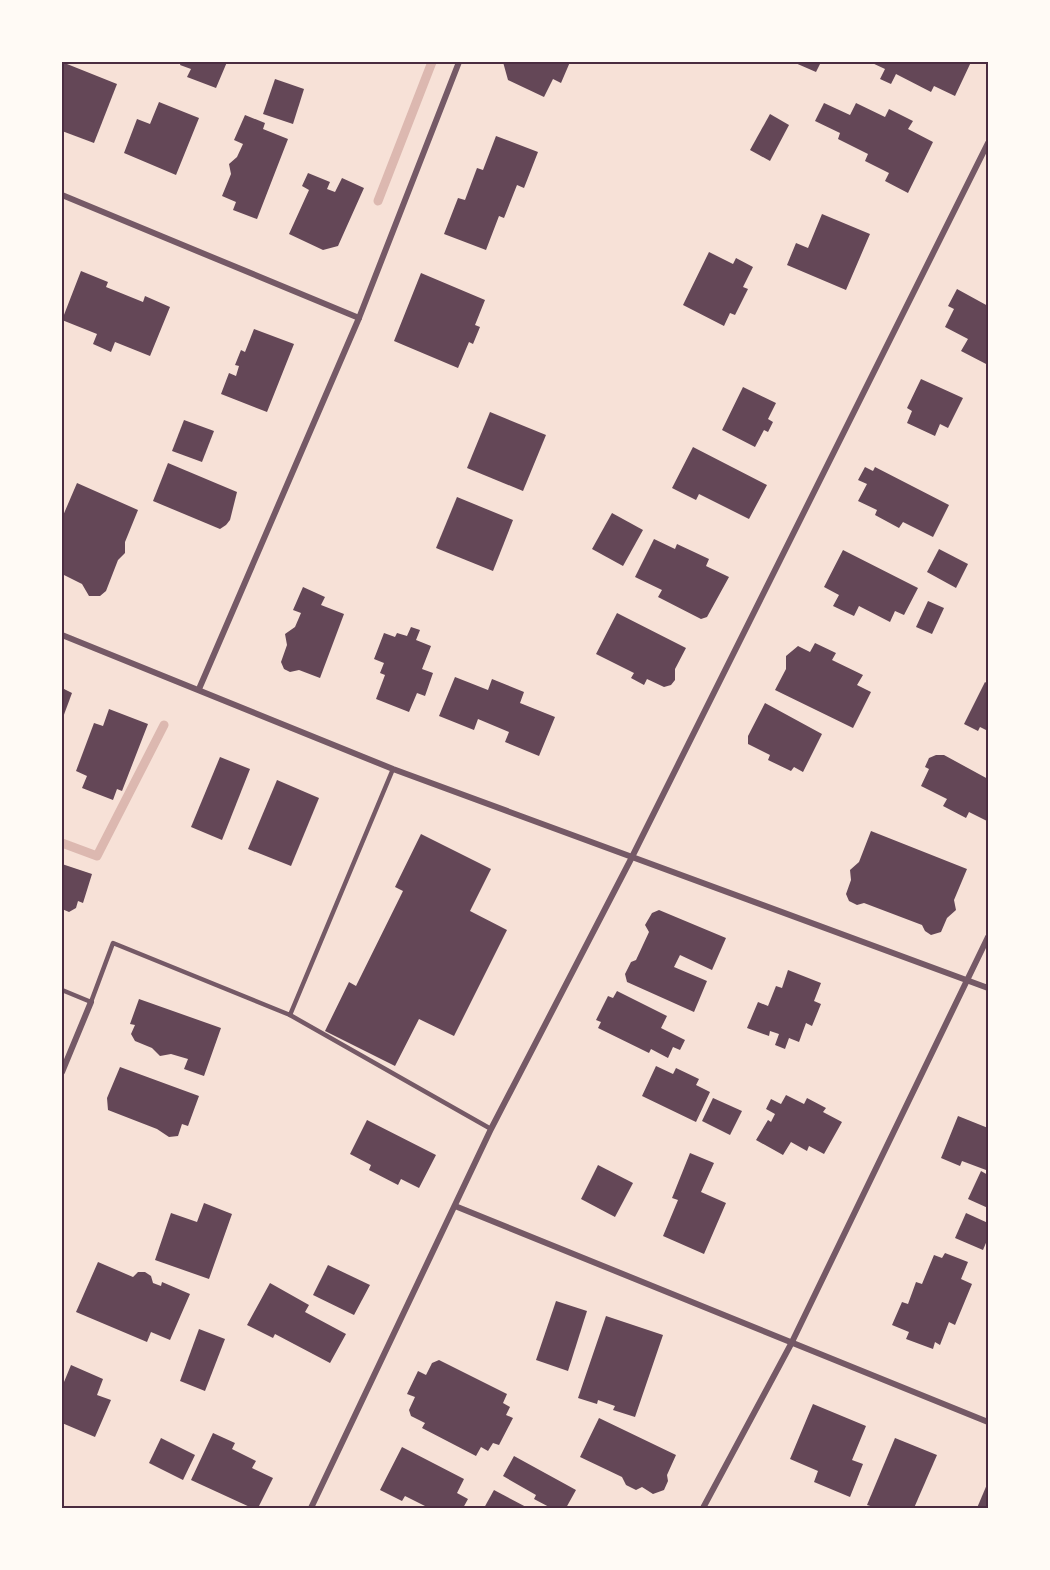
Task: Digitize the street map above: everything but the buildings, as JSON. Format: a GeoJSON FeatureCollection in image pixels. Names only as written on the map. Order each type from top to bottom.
{"type":"FeatureCollection","features":[{"type":"Feature","properties":{"kind":"street"},"geometry":{"type":"LineString","coordinates":[[199,689],[359,318],[459,62]]}},
{"type":"Feature","properties":{"kind":"street"},"geometry":{"type":"LineString","coordinates":[[311,1509],[491,1129],[631,859],[988,143]]}},
{"type":"Feature","properties":{"kind":"street"},"geometry":{"type":"LineString","coordinates":[[62,195],[359,318]]}},
{"type":"Feature","properties":{"kind":"street"},"geometry":{"type":"LineString","coordinates":[[62,635],[393,769],[631,859],[988,988]]}},
{"type":"Feature","properties":{"kind":"street"},"geometry":{"type":"LineString","coordinates":[[703,1509],[791,1344],[988,937]]}},
{"type":"Feature","properties":{"kind":"street"},"geometry":{"type":"LineString","coordinates":[[62,1072],[91,1002]]}},
{"type":"Feature","properties":{"kind":"street"},"geometry":{"type":"LineString","coordinates":[[455,1206],[988,1422]]}},
{"type":"Feature","properties":{"kind":"lane"},"geometry":{"type":"LineString","coordinates":[[290,1015],[393,769]]}},
{"type":"Feature","properties":{"kind":"lane"},"geometry":{"type":"LineString","coordinates":[[62,990],[91,1002],[113,944],[290,1015],[491,1129]]}},
{"type":"Feature","properties":{"kind":"waterway"},"geometry":{"type":"LineString","coordinates":[[378,201],[432,62]]}},
{"type":"Feature","properties":{"kind":"waterway"},"geometry":{"type":"LineString","coordinates":[[62,843],[97,856],[164,725]]}}]}
